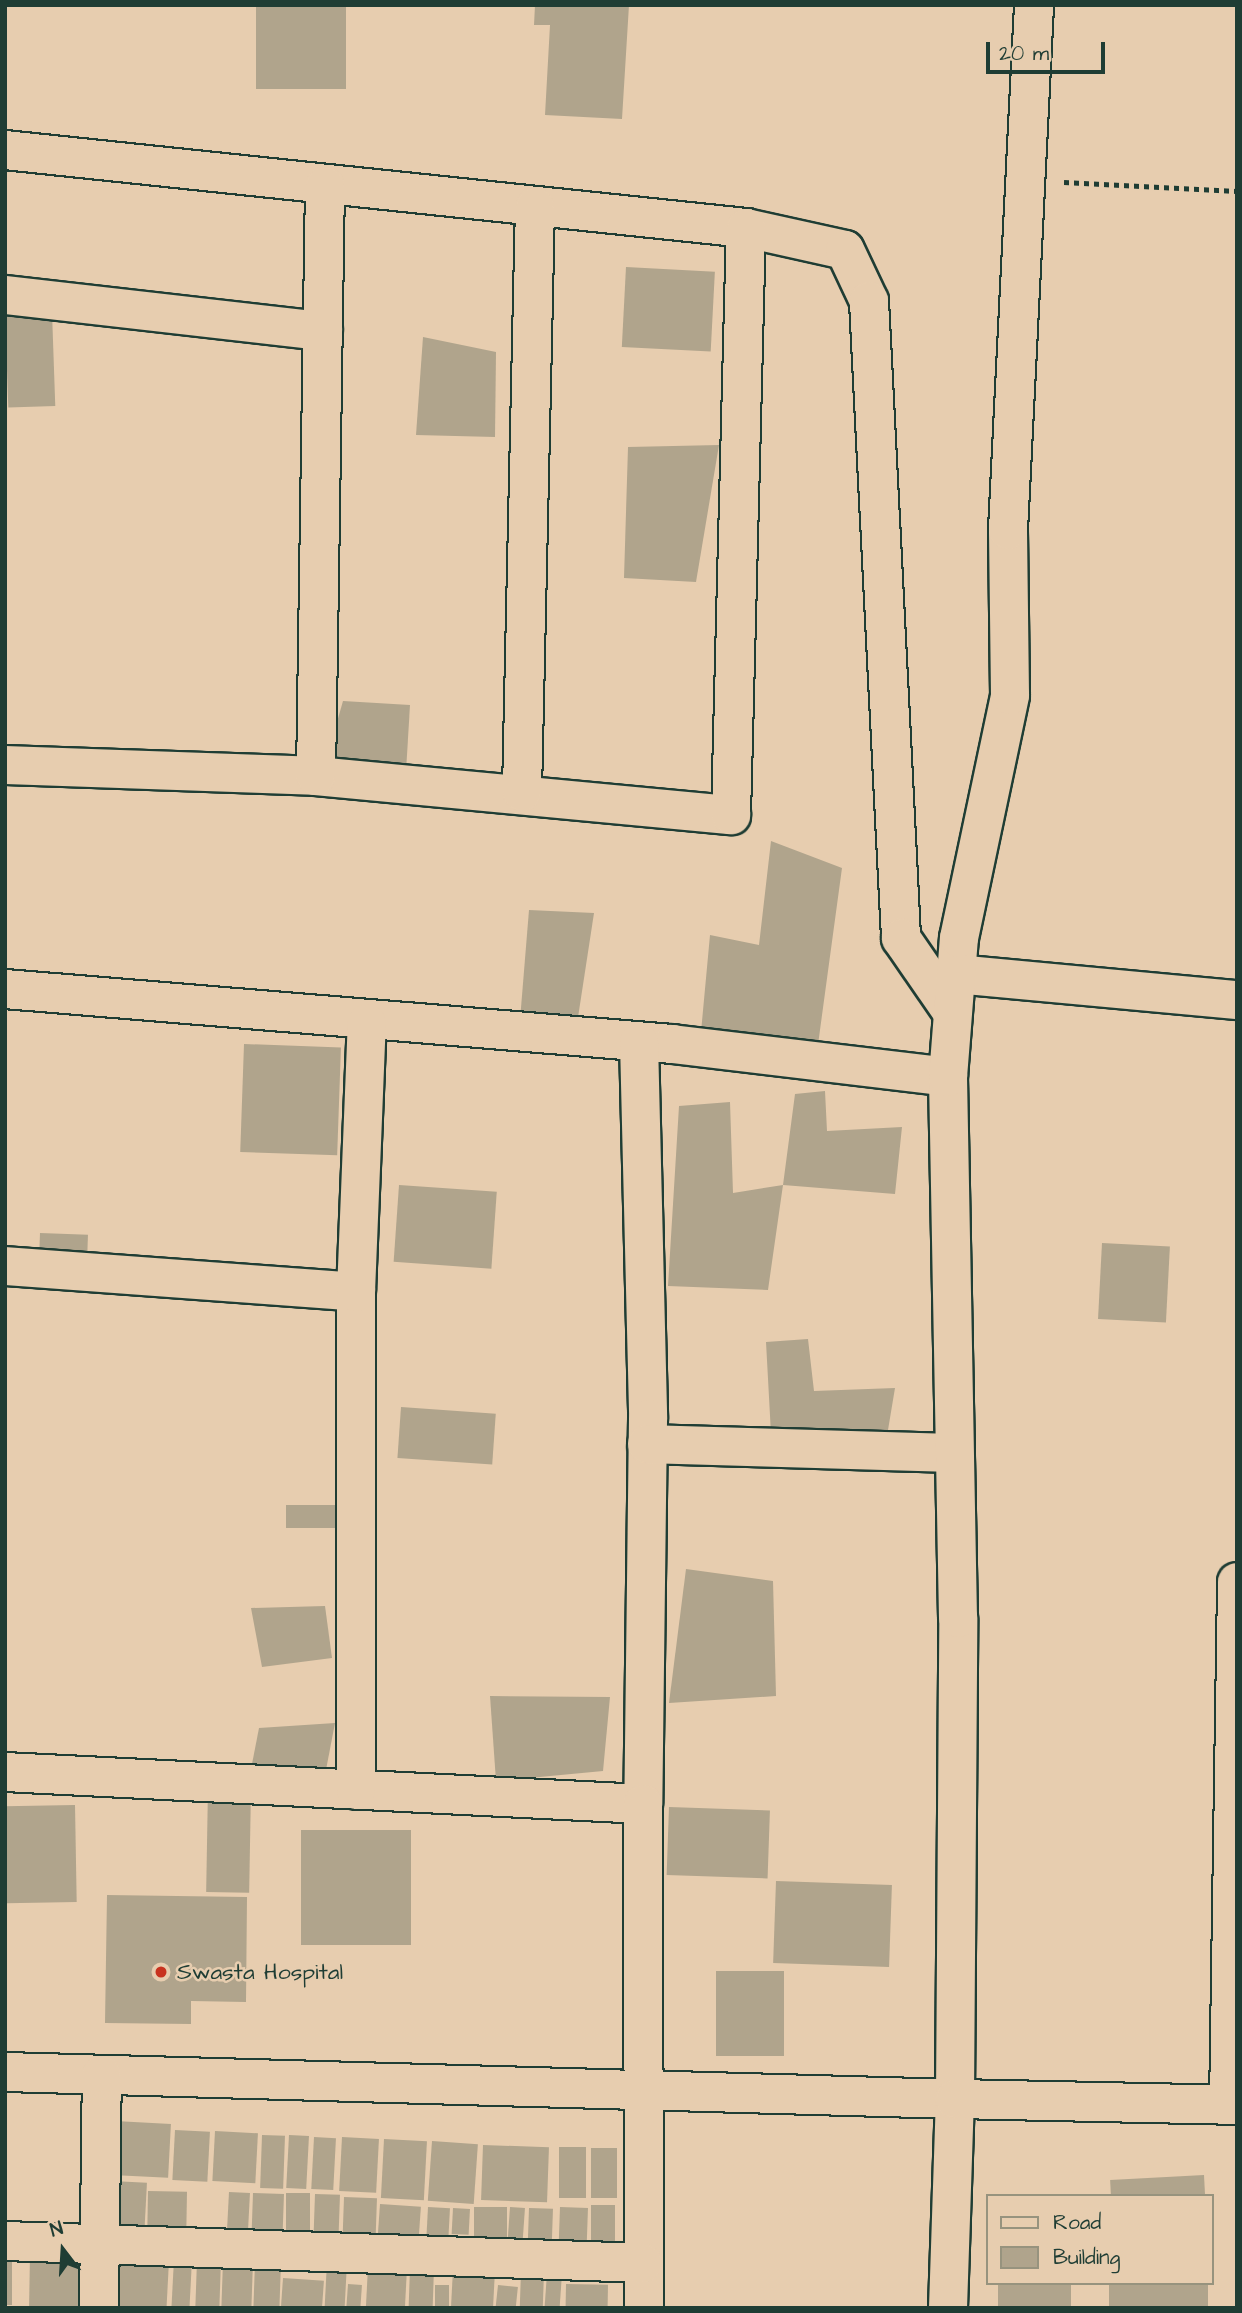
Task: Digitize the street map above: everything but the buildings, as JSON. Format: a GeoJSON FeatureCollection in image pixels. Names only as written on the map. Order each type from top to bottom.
{"type":"FeatureCollection","features":[{"type":"Feature","properties":{"kind":"street"},"geometry":{"type":"LineString","coordinates":[[948,2308],[955,2099],[958,1618],[951,1453],[948,1077],[956,974],[1010,695],[1008,530],[1034,5]]}},
{"type":"Feature","properties":{"kind":"street"},"geometry":{"type":"LineString","coordinates":[[5,150],[324,186],[746,228],[845,250],[869,301],[901,938],[952,1012]]}},
{"type":"Feature","properties":{"kind":"street"},"geometry":{"type":"LineString","coordinates":[[316,776],[324,186]]}},
{"type":"Feature","properties":{"kind":"street"},"geometry":{"type":"LineString","coordinates":[[522,792],[535,207]]}},
{"type":"Feature","properties":{"kind":"street"},"geometry":{"type":"LineString","coordinates":[[5,765],[316,776],[522,792],[731,815],[746,228]]}},
{"type":"Feature","properties":{"kind":"street"},"geometry":{"type":"LineString","coordinates":[[5,295],[323,331]]}},
{"type":"Feature","properties":{"kind":"street"},"geometry":{"type":"LineString","coordinates":[[956,974],[1237,1000]]}},
{"type":"Feature","properties":{"kind":"street"},"geometry":{"type":"LineString","coordinates":[[5,989],[367,1023],[639,1042],[948,1077]]}},
{"type":"Feature","properties":{"kind":"street"},"geometry":{"type":"LineString","coordinates":[[356,1790],[356,1292],[367,1023]]}},
{"type":"Feature","properties":{"kind":"street"},"geometry":{"type":"LineString","coordinates":[[639,1042],[647,1444],[643,1804],[643,2308]]}},
{"type":"Feature","properties":{"kind":"street"},"geometry":{"type":"LineString","coordinates":[[5,1266],[356,1292]]}},
{"type":"Feature","properties":{"kind":"street"},"geometry":{"type":"LineString","coordinates":[[647,1444],[951,1453]]}},
{"type":"Feature","properties":{"kind":"street"},"geometry":{"type":"LineString","coordinates":[[5,2072],[1233,2105],[1237,1582]]}},
{"type":"Feature","properties":{"kind":"street"},"geometry":{"type":"LineString","coordinates":[[5,1772],[643,1804]]}},
{"type":"Feature","properties":{"kind":"street"},"geometry":{"type":"LineString","coordinates":[[99,2308],[102,2075]]}},
{"type":"Feature","properties":{"kind":"street"},"geometry":{"type":"LineString","coordinates":[[5,2241],[643,2263]]}},
{"type":"Feature","properties":{"kind":"path"},"geometry":{"type":"LineString","coordinates":[[1024,180],[1237,191]]}},
{"type":"Feature","properties":{"kind":"place","name":"Swasta Hospital"},"geometry":{"type":"Point","coordinates":[161,1972]}}]}
